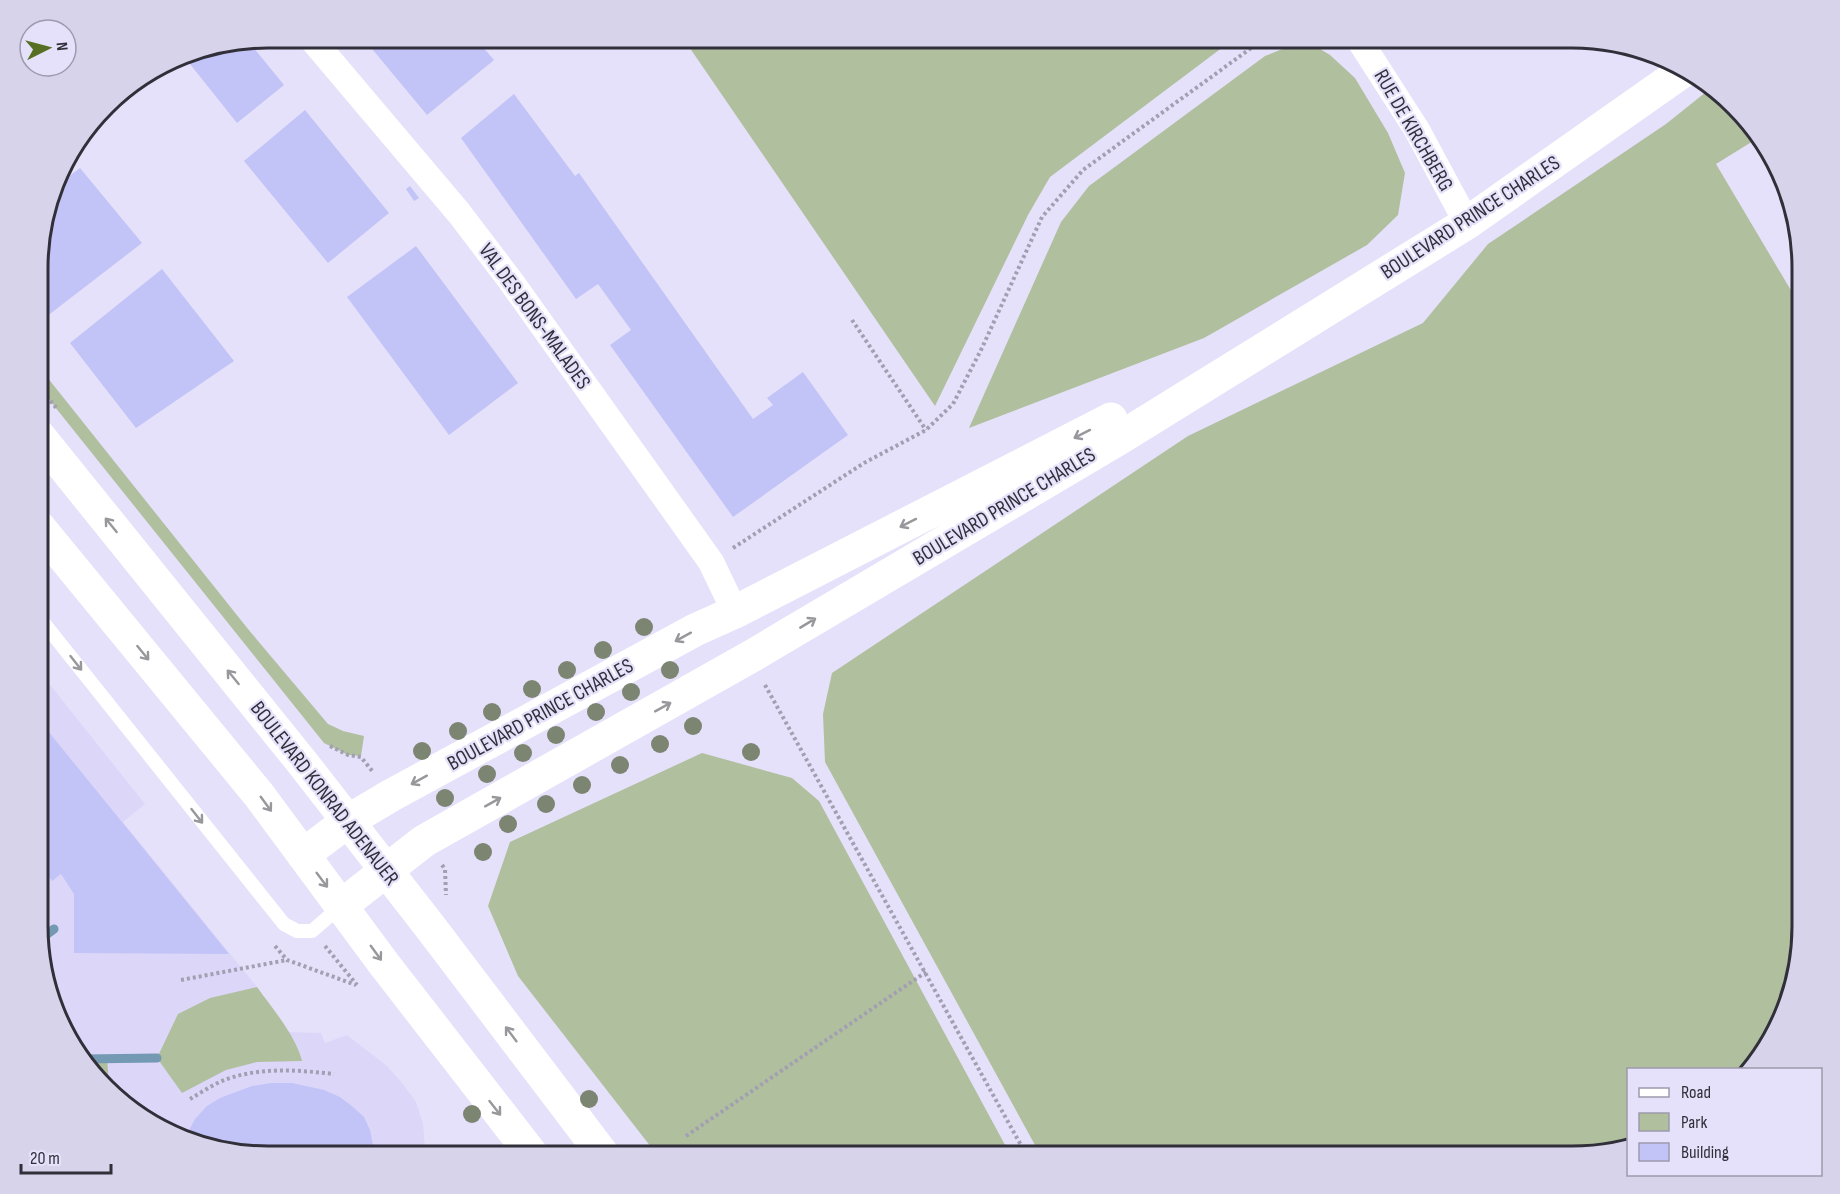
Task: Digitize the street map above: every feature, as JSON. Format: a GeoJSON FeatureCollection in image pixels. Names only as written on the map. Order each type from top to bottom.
{"type":"FeatureCollection","features":[{"type":"Feature","properties":{"kind":"main road","name":"BOULEVARD PRINCE CHARLES"},"geometry":{"type":"LineString","coordinates":[[341,906],[424,841],[757,653],[1120,438],[1467,223],[1678,75]]}},
{"type":"Feature","properties":{"kind":"main road","name":"BOULEVARD PRINCE CHARLES"},"geometry":{"type":"LineString","coordinates":[[303,855],[348,822],[390,796],[695,630],[735,612],[1110,419],[1249,356]]}},
{"type":"Feature","properties":{"kind":"main road","name":"BOULEVARD KONRAD ADENAUER"},"geometry":{"type":"LineString","coordinates":[[48,447],[387,871],[596,1146]]}},
{"type":"Feature","properties":{"kind":"main road"},"geometry":{"type":"LineString","coordinates":[[48,538],[259,795],[525,1146]]}},
{"type":"Feature","properties":{"kind":"main road"},"geometry":{"type":"LineString","coordinates":[[735,612],[757,653]]}},
{"type":"Feature","properties":{"kind":"street","name":"VAL DES BONS-MALADES"},"geometry":{"type":"LineString","coordinates":[[319,48],[459,213],[510,280],[711,562],[735,612]]}},
{"type":"Feature","properties":{"kind":"street","name":"RUE DE KIRCHBERG"},"geometry":{"type":"LineString","coordinates":[[1365,48],[1417,130],[1467,223]]}},
{"type":"Feature","properties":{"kind":"lane"},"geometry":{"type":"LineString","coordinates":[[48,628],[284,924],[297,931],[312,931],[341,906]]}},
{"type":"Feature","properties":{"kind":"path"},"geometry":{"type":"LineString","coordinates":[[711,562],[864,462],[926,430],[953,404],[981,350],[1042,217],[1083,170],[1250,48]]}},
{"type":"Feature","properties":{"kind":"path"},"geometry":{"type":"LineString","coordinates":[[852,320],[926,430]]}},
{"type":"Feature","properties":{"kind":"path"},"geometry":{"type":"LineString","coordinates":[[757,653],[762,679],[1022,1146]]}},
{"type":"Feature","properties":{"kind":"path"},"geometry":{"type":"LineString","coordinates":[[182,980],[286,960]]}},
{"type":"Feature","properties":{"kind":"path"},"geometry":{"type":"LineString","coordinates":[[686,1136],[926,972]]}},
{"type":"Feature","properties":{"kind":"path"},"geometry":{"type":"LineString","coordinates":[[190,1099],[225,1080],[258,1071],[300,1070],[334,1074]]}},
{"type":"Feature","properties":{"kind":"shaded area"},"geometry":{"type":"Polygon","coordinates":[[[48,682],[145,804],[123,822],[257,987],[287,1032],[321,1033],[325,1043],[347,1035],[387,1066],[403,1084],[416,1102],[423,1124],[425,1146],[253,1146],[225,1142],[197,1134],[158,1117],[123,1092],[102,1071],[77,1036],[65,1010],[55,983],[48,941],[48,682]]]}},
{"type":"Feature","properties":{"kind":"green space"},"geometry":{"type":"Polygon","coordinates":[[[690,48],[1222,48],[1050,177],[1028,215],[935,406],[690,48]]]}},
{"type":"Feature","properties":{"kind":"green space"},"geometry":{"type":"Polygon","coordinates":[[[1285,48],[1318,48],[1330,55],[1355,78],[1388,133],[1405,173],[1398,215],[1367,245],[1204,338],[969,428],[1061,222],[1089,186],[1265,56],[1285,48]]]}},
{"type":"Feature","properties":{"kind":"green space"},"geometry":{"type":"Polygon","coordinates":[[[1705,93],[1728,112],[1747,134],[1752,142],[1716,164],[1792,292],[1792,941],[1785,983],[1763,1036],[1740,1068],[1627,1068],[1627,1139],[1615,1142],[1587,1146],[1036,1146],[825,762],[823,714],[832,673],[1188,436],[1423,323],[1488,244],[1666,124],[1705,93]]]}},
{"type":"Feature","properties":{"kind":"green space"},"geometry":{"type":"Polygon","coordinates":[[[48,378],[248,629],[328,724],[343,731],[364,736],[361,756],[348,755],[324,743],[48,398],[48,378]]]}},
{"type":"Feature","properties":{"kind":"green space"},"geometry":{"type":"Polygon","coordinates":[[[702,753],[792,778],[819,801],[1006,1146],[650,1146],[518,976],[488,906],[510,842],[702,753]]]}},
{"type":"Feature","properties":{"kind":"green space"},"geometry":{"type":"Polygon","coordinates":[[[257,987],[289,1032],[302,1061],[257,1062],[226,1070],[182,1093],[157,1058],[178,1014],[210,998],[257,987]]]}},
{"type":"Feature","properties":{"kind":"green space"},"geometry":{"type":"Polygon","coordinates":[[[107,1058],[108,1078],[102,1071],[92,1059],[107,1058]]]}},
{"type":"Feature","properties":{"kind":"building"},"geometry":{"type":"Polygon","coordinates":[[[254,48],[284,85],[237,123],[189,63],[211,55],[254,48]]]}},
{"type":"Feature","properties":{"kind":"building"},"geometry":{"type":"Polygon","coordinates":[[[371,48],[484,48],[494,60],[427,115],[371,48]]]}},
{"type":"Feature","properties":{"kind":"building"},"geometry":{"type":"Polygon","coordinates":[[[514,94],[575,176],[579,173],[753,419],[773,405],[767,398],[803,372],[848,435],[733,517],[610,345],[631,330],[598,284],[576,299],[461,138],[514,94]]]}},
{"type":"Feature","properties":{"kind":"building"},"geometry":{"type":"Polygon","coordinates":[[[305,110],[389,213],[328,263],[244,161],[305,110]]]}},
{"type":"Feature","properties":{"kind":"building"},"geometry":{"type":"Polygon","coordinates":[[[80,168],[142,243],[48,315],[48,253],[52,225],[68,177],[80,168]]]}},
{"type":"Feature","properties":{"kind":"building"},"geometry":{"type":"Polygon","coordinates":[[[410,186],[419,198],[414,201],[406,189],[410,186]]]}},
{"type":"Feature","properties":{"kind":"building"},"geometry":{"type":"Polygon","coordinates":[[[416,246],[518,383],[449,435],[347,297],[416,246]]]}},
{"type":"Feature","properties":{"kind":"building"},"geometry":{"type":"Polygon","coordinates":[[[162,269],[234,361],[136,428],[70,343],[162,269]]]}},
{"type":"Feature","properties":{"kind":"building"},"geometry":{"type":"Polygon","coordinates":[[[48,731],[229,954],[74,953],[74,894],[61,874],[52,881],[48,876],[48,731]]]}},
{"type":"Feature","properties":{"kind":"building"},"geometry":{"type":"Polygon","coordinates":[[[292,1083],[324,1090],[340,1097],[364,1117],[370,1130],[373,1146],[253,1146],[211,1139],[189,1131],[195,1119],[207,1106],[220,1098],[252,1086],[292,1083]]]}},
{"type":"Feature","properties":{"kind":"waterway"},"geometry":{"type":"LineString","coordinates":[[48,933],[54,929]]}},
{"type":"Feature","properties":{"kind":"waterway"},"geometry":{"type":"LineString","coordinates":[[92,1059],[157,1058]]}}]}
